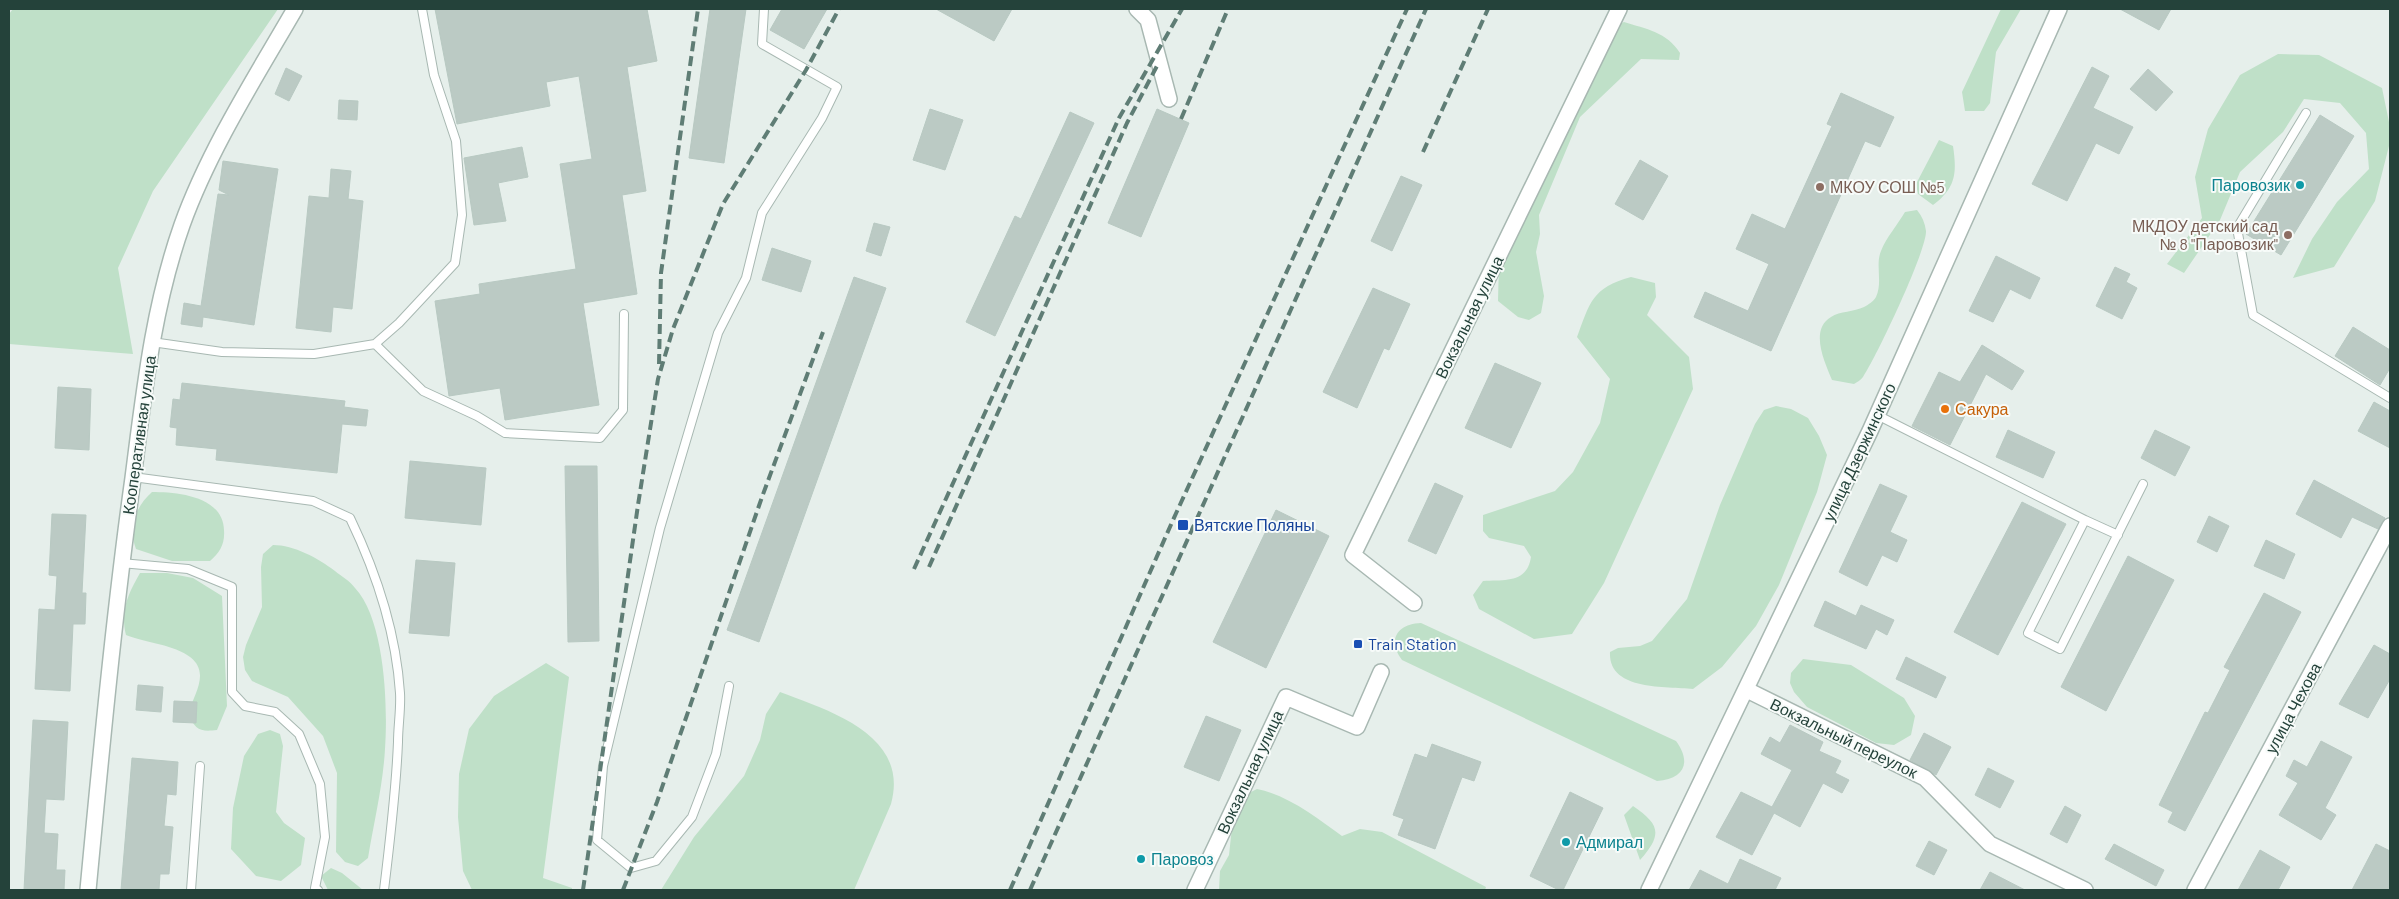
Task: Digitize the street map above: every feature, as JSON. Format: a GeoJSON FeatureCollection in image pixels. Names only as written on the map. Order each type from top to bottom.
{"type":"FeatureCollection","features":[{"type":"Feature","properties":{"kind":"street","name":"Кооперативная улица"},"geometry":{"type":"LineString","coordinates":[[88,890],[121,563],[152,342],[164,283],[183,223],[220,143],[295,9]]}},
{"type":"Feature","properties":{"kind":"street"},"geometry":{"type":"LineString","coordinates":[[1137,9],[1148,20],[1169,99]]}},
{"type":"Feature","properties":{"kind":"street","name":"Вокзальная улица"},"geometry":{"type":"LineString","coordinates":[[1414,603],[1352,555],[1619,9]]}},
{"type":"Feature","properties":{"kind":"street","name":"улица Дзержинского"},"geometry":{"type":"LineString","coordinates":[[1649,890],[1747,690],[1877,415],[2059,9]]}},
{"type":"Feature","properties":{"kind":"street","name":"улица Чехова"},"geometry":{"type":"LineString","coordinates":[[2202,888],[2390,526]]}},
{"type":"Feature","properties":{"kind":"street","name":"Вокзальная улица"},"geometry":{"type":"LineString","coordinates":[[1195,890],[1286,697],[1357,727],[1381,672]]}},
{"type":"Feature","properties":{"kind":"street","name":"Вокзальный переулок"},"geometry":{"type":"LineString","coordinates":[[1747,690],[1925,778],[1990,844],[2085,890]]}},
{"type":"Feature","properties":{"kind":"lane"},"geometry":{"type":"LineString","coordinates":[[152,342],[222,352],[314,354],[375,344],[399,323],[455,262],[462,215],[456,141],[434,75],[422,9]]}},
{"type":"Feature","properties":{"kind":"lane"},"geometry":{"type":"LineString","coordinates":[[729,686],[716,754],[692,817],[656,861],[631,868],[597,840],[603,766],[660,528],[718,333],[746,278],[762,213],[822,118],[837,87],[762,44],[764,9]]}},
{"type":"Feature","properties":{"kind":"lane"},"geometry":{"type":"LineString","coordinates":[[2306,113],[2237,228],[2253,315],[2390,398]]}},
{"type":"Feature","properties":{"kind":"lane"},"geometry":{"type":"LineString","coordinates":[[375,344],[423,391],[478,416],[505,433],[600,438],[623,410],[624,314]]}},
{"type":"Feature","properties":{"kind":"lane"},"geometry":{"type":"LineString","coordinates":[[1877,415],[2118,535]]}},
{"type":"Feature","properties":{"kind":"lane"},"geometry":{"type":"LineString","coordinates":[[133,477],[313,501],[350,518],[368,554],[384,605],[395,651],[400,694],[396,793],[384,890]]}},
{"type":"Feature","properties":{"kind":"lane"},"geometry":{"type":"LineString","coordinates":[[2085,520],[2028,633],[2060,649],[2143,484]]}},
{"type":"Feature","properties":{"kind":"lane"},"geometry":{"type":"LineString","coordinates":[[121,563],[188,569],[232,587],[232,692],[246,706],[275,712],[299,734],[320,784],[325,836],[315,888],[318,890]]}},
{"type":"Feature","properties":{"kind":"lane"},"geometry":{"type":"LineString","coordinates":[[191,890],[200,766]]}},
{"type":"Feature","properties":{"kind":"green space"},"geometry":{"type":"Polygon","coordinates":[[[13,9],[278,9],[153,191],[118,268],[133,354],[9,344],[9,14],[13,9]]]}},
{"type":"Feature","properties":{"kind":"green space"},"geometry":{"type":"Polygon","coordinates":[[[2001,9],[2021,9],[1996,52],[1990,103],[1984,111],[1965,111],[1962,92],[2001,9]]]}},
{"type":"Feature","properties":{"kind":"green space"},"geometry":{"type":"Polygon","coordinates":[[[1624,22],[1648,29],[1669,40],[1680,53],[1679,60],[1641,59],[1580,117],[1539,215],[1540,234],[1536,252],[1544,296],[1541,313],[1529,320],[1518,317],[1498,301],[1499,262],[1606,30],[1624,22]]]}},
{"type":"Feature","properties":{"kind":"green space"},"geometry":{"type":"Polygon","coordinates":[[[2278,54],[2319,55],[2382,88],[2390,127],[2390,142],[2375,201],[2334,267],[2293,278],[2312,239],[2337,202],[2369,169],[2366,133],[2340,103],[2304,99],[2283,132],[2240,172],[2220,220],[2184,273],[2167,264],[2202,218],[2195,177],[2208,129],[2240,75],[2278,54]]]}},
{"type":"Feature","properties":{"kind":"green space"},"geometry":{"type":"Polygon","coordinates":[[[1939,140],[1953,146],[1955,164],[1950,186],[1941,199],[1933,205],[1918,194],[1916,184],[1939,140]]]}},
{"type":"Feature","properties":{"kind":"green space"},"geometry":{"type":"Polygon","coordinates":[[[1917,210],[1926,228],[1924,242],[1910,281],[1878,349],[1859,381],[1854,384],[1832,380],[1821,347],[1821,330],[1824,323],[1835,315],[1864,307],[1875,299],[1879,285],[1879,256],[1883,246],[1905,212],[1917,210]]]}},
{"type":"Feature","properties":{"kind":"green space"},"geometry":{"type":"Polygon","coordinates":[[[1631,277],[1655,283],[1656,297],[1647,315],[1689,357],[1693,389],[1604,583],[1572,634],[1534,639],[1479,609],[1473,595],[1483,581],[1507,580],[1520,576],[1525,572],[1531,557],[1524,546],[1489,538],[1483,531],[1483,515],[1555,491],[1573,472],[1600,423],[1610,379],[1577,337],[1585,314],[1594,298],[1608,286],[1631,277]]]}},
{"type":"Feature","properties":{"kind":"green space"},"geometry":{"type":"Polygon","coordinates":[[[1776,406],[1791,409],[1808,418],[1819,436],[1827,455],[1817,492],[1779,585],[1756,626],[1722,667],[1693,689],[1654,686],[1628,680],[1618,674],[1612,665],[1610,652],[1618,648],[1640,646],[1652,641],[1687,599],[1720,505],[1755,424],[1764,410],[1776,406]]]}},
{"type":"Feature","properties":{"kind":"green space"},"geometry":{"type":"Polygon","coordinates":[[[152,492],[174,493],[197,498],[216,510],[222,519],[224,539],[219,551],[210,561],[172,561],[136,549],[133,533],[135,518],[141,504],[152,492]]]}},
{"type":"Feature","properties":{"kind":"green space"},"geometry":{"type":"Polygon","coordinates":[[[273,545],[289,547],[306,553],[351,583],[365,602],[373,621],[385,688],[386,731],[384,763],[368,858],[358,866],[345,862],[336,852],[337,773],[323,736],[288,697],[252,681],[245,670],[243,657],[246,645],[262,607],[261,567],[263,554],[273,545]]]}},
{"type":"Feature","properties":{"kind":"green space"},"geometry":{"type":"Polygon","coordinates":[[[140,573],[167,573],[193,578],[222,596],[227,706],[217,730],[206,731],[199,729],[193,723],[188,713],[200,680],[198,666],[192,658],[171,648],[126,635],[124,618],[126,603],[140,573]]]}},
{"type":"Feature","properties":{"kind":"green space"},"geometry":{"type":"Polygon","coordinates":[[[1421,623],[1676,741],[1684,756],[1683,769],[1674,777],[1657,781],[1402,660],[1395,646],[1397,634],[1406,626],[1421,623]]]}},
{"type":"Feature","properties":{"kind":"green space"},"geometry":{"type":"Polygon","coordinates":[[[1803,659],[1851,665],[1904,698],[1915,716],[1911,735],[1894,745],[1876,743],[1807,707],[1794,692],[1790,683],[1791,673],[1803,659]]]}},
{"type":"Feature","properties":{"kind":"green space"},"geometry":{"type":"Polygon","coordinates":[[[546,663],[569,677],[543,878],[572,888],[572,890],[472,890],[463,871],[458,817],[459,774],[469,729],[494,696],[546,663]]]}},
{"type":"Feature","properties":{"kind":"green space"},"geometry":{"type":"Polygon","coordinates":[[[780,692],[821,708],[861,729],[877,743],[889,760],[894,780],[891,804],[854,890],[661,890],[694,837],[744,776],[760,740],[766,714],[780,692]]]}},
{"type":"Feature","properties":{"kind":"green space"},"geometry":{"type":"Polygon","coordinates":[[[270,730],[280,734],[283,746],[276,812],[284,823],[305,838],[301,865],[281,881],[256,876],[231,849],[233,808],[244,756],[258,734],[270,730]]]}},
{"type":"Feature","properties":{"kind":"green space"},"geometry":{"type":"Polygon","coordinates":[[[1257,789],[1280,796],[1291,802],[1342,836],[1360,829],[1382,832],[1486,887],[1485,890],[1219,890],[1220,871],[1229,855],[1233,818],[1241,797],[1257,789]]]}},
{"type":"Feature","properties":{"kind":"green space"},"geometry":{"type":"Polygon","coordinates":[[[1633,806],[1649,819],[1655,831],[1652,844],[1640,860],[1624,815],[1633,806]]]}},
{"type":"Feature","properties":{"kind":"green space"},"geometry":{"type":"Polygon","coordinates":[[[331,868],[342,873],[363,890],[328,890],[321,876],[331,868]]]}},
{"type":"Feature","properties":{"kind":"building"},"geometry":{"type":"Polygon","coordinates":[[[435,9],[647,9],[657,61],[627,67],[646,191],[622,195],[637,294],[583,303],[599,405],[505,420],[500,388],[449,396],[435,301],[480,294],[479,284],[576,269],[560,164],[592,159],[579,76],[546,82],[550,106],[457,124],[435,9]]]}},
{"type":"Feature","properties":{"kind":"building"},"geometry":{"type":"Polygon","coordinates":[[[710,9],[746,9],[724,163],[689,158],[710,9]]]}},
{"type":"Feature","properties":{"kind":"building"},"geometry":{"type":"Polygon","coordinates":[[[782,9],[827,9],[804,49],[770,30],[782,9]]]}},
{"type":"Feature","properties":{"kind":"building"},"geometry":{"type":"Polygon","coordinates":[[[936,9],[1012,9],[994,41],[936,9]]]}},
{"type":"Feature","properties":{"kind":"building"},"geometry":{"type":"Polygon","coordinates":[[[2120,9],[2171,9],[2159,30],[2120,9]]]}},
{"type":"Feature","properties":{"kind":"building"},"geometry":{"type":"Polygon","coordinates":[[[2092,67],[2109,76],[2093,108],[2133,127],[2119,154],[2096,143],[2067,201],[2032,184],[2092,67]]]}},
{"type":"Feature","properties":{"kind":"building"},"geometry":{"type":"Polygon","coordinates":[[[286,68],[302,76],[289,101],[275,94],[286,68]]]}},
{"type":"Feature","properties":{"kind":"building"},"geometry":{"type":"Polygon","coordinates":[[[2148,69],[2173,92],[2156,111],[2130,89],[2148,69]]]}},
{"type":"Feature","properties":{"kind":"building","name":"МКОУ СОШ №5"},"geometry":{"type":"Polygon","coordinates":[[[1841,93],[1894,117],[1880,147],[1865,141],[1771,351],[1694,317],[1705,292],[1748,311],[1769,264],[1736,249],[1752,214],[1785,229],[1832,126],[1827,124],[1841,93]]]}},
{"type":"Feature","properties":{"kind":"building"},"geometry":{"type":"Polygon","coordinates":[[[339,100],[358,101],[357,120],[338,119],[339,100]]]}},
{"type":"Feature","properties":{"kind":"building"},"geometry":{"type":"Polygon","coordinates":[[[930,109],[963,120],[945,170],[913,160],[930,109]]]}},
{"type":"Feature","properties":{"kind":"building"},"geometry":{"type":"Polygon","coordinates":[[[1157,109],[1189,123],[1141,237],[1108,223],[1157,109]]]}},
{"type":"Feature","properties":{"kind":"building"},"geometry":{"type":"Polygon","coordinates":[[[1070,112],[1094,123],[995,336],[966,322],[1015,216],[1021,219],[1070,112]]]}},
{"type":"Feature","properties":{"kind":"building","name":"Паровозик"},"geometry":{"type":"Polygon","coordinates":[[[2320,115],[2354,136],[2281,255],[2246,234],[2320,115]]]}},
{"type":"Feature","properties":{"kind":"building"},"geometry":{"type":"Polygon","coordinates":[[[522,147],[528,177],[498,183],[506,221],[474,225],[464,158],[522,147]]]}},
{"type":"Feature","properties":{"kind":"building"},"geometry":{"type":"Polygon","coordinates":[[[1640,160],[1668,176],[1643,220],[1615,204],[1640,160]]]}},
{"type":"Feature","properties":{"kind":"building"},"geometry":{"type":"Polygon","coordinates":[[[223,161],[278,169],[254,325],[203,317],[202,327],[181,324],[184,303],[201,306],[218,194],[229,195],[219,190],[223,161]]]}},
{"type":"Feature","properties":{"kind":"building"},"geometry":{"type":"Polygon","coordinates":[[[331,169],[351,171],[348,199],[363,201],[352,309],[333,307],[331,332],[296,328],[309,196],[329,198],[331,169]]]}},
{"type":"Feature","properties":{"kind":"building"},"geometry":{"type":"Polygon","coordinates":[[[1401,176],[1422,185],[1392,251],[1371,241],[1401,176]]]}},
{"type":"Feature","properties":{"kind":"building"},"geometry":{"type":"Polygon","coordinates":[[[874,223],[890,227],[881,256],[866,251],[874,223]]]}},
{"type":"Feature","properties":{"kind":"building"},"geometry":{"type":"Polygon","coordinates":[[[772,248],[811,261],[801,292],[762,280],[772,248]]]}},
{"type":"Feature","properties":{"kind":"building"},"geometry":{"type":"Polygon","coordinates":[[[1996,256],[2040,278],[2030,299],[2010,289],[1993,322],[1969,311],[1996,256]]]}},
{"type":"Feature","properties":{"kind":"building"},"geometry":{"type":"Polygon","coordinates":[[[2115,267],[2130,274],[2126,282],[2137,288],[2122,319],[2096,306],[2115,267]]]}},
{"type":"Feature","properties":{"kind":"building"},"geometry":{"type":"Polygon","coordinates":[[[854,277],[886,288],[759,642],[727,630],[854,277]]]}},
{"type":"Feature","properties":{"kind":"building"},"geometry":{"type":"Polygon","coordinates":[[[1373,288],[1410,304],[1389,350],[1384,348],[1357,408],[1323,392],[1373,288]]]}},
{"type":"Feature","properties":{"kind":"building"},"geometry":{"type":"Polygon","coordinates":[[[2353,327],[2390,350],[2390,368],[2380,385],[2335,356],[2353,327]]]}},
{"type":"Feature","properties":{"kind":"building","name":"Сакура"},"geometry":{"type":"Polygon","coordinates":[[[1982,345],[2024,371],[2012,390],[1986,374],[1950,445],[1912,426],[1939,372],[1960,382],[1982,345]]]}},
{"type":"Feature","properties":{"kind":"building"},"geometry":{"type":"Polygon","coordinates":[[[1495,363],[1541,383],[1511,448],[1465,428],[1495,363]]]}},
{"type":"Feature","properties":{"kind":"building"},"geometry":{"type":"Polygon","coordinates":[[[182,383],[345,401],[344,407],[368,410],[366,426],[342,424],[337,473],[216,460],[217,449],[176,445],[177,428],[170,427],[173,399],[180,400],[182,383]]]}},
{"type":"Feature","properties":{"kind":"building"},"geometry":{"type":"Polygon","coordinates":[[[58,387],[91,389],[89,450],[55,448],[58,387]]]}},
{"type":"Feature","properties":{"kind":"building"},"geometry":{"type":"Polygon","coordinates":[[[2374,402],[2390,411],[2390,448],[2358,431],[2374,402]]]}},
{"type":"Feature","properties":{"kind":"building"},"geometry":{"type":"Polygon","coordinates":[[[2008,430],[2055,452],[2043,478],[1996,457],[2008,430]]]}},
{"type":"Feature","properties":{"kind":"building"},"geometry":{"type":"Polygon","coordinates":[[[2155,430],[2190,447],[2175,476],[2141,458],[2155,430]]]}},
{"type":"Feature","properties":{"kind":"building"},"geometry":{"type":"Polygon","coordinates":[[[410,461],[486,468],[481,525],[405,518],[410,461]]]}},
{"type":"Feature","properties":{"kind":"building"},"geometry":{"type":"Polygon","coordinates":[[[565,466],[597,466],[599,641],[568,642],[565,466]]]}},
{"type":"Feature","properties":{"kind":"building"},"geometry":{"type":"Polygon","coordinates":[[[2314,480],[2385,518],[2378,529],[2352,517],[2341,538],[2296,514],[2314,480]]]}},
{"type":"Feature","properties":{"kind":"building"},"geometry":{"type":"Polygon","coordinates":[[[1435,483],[1463,496],[1436,554],[1408,541],[1435,483]]]}},
{"type":"Feature","properties":{"kind":"building"},"geometry":{"type":"Polygon","coordinates":[[[1880,484],[1907,496],[1890,532],[1907,540],[1897,562],[1882,555],[1867,586],[1839,572],[1880,484]]]}},
{"type":"Feature","properties":{"kind":"building"},"geometry":{"type":"Polygon","coordinates":[[[2022,502],[2066,524],[1998,655],[1954,632],[2022,502]]]}},
{"type":"Feature","properties":{"kind":"building","name":"Вятские Поляны"},"geometry":{"type":"Polygon","coordinates":[[[1276,510],[1329,536],[1266,668],[1213,642],[1276,510]]]}},
{"type":"Feature","properties":{"kind":"building"},"geometry":{"type":"Polygon","coordinates":[[[52,514],[86,515],[82,593],[86,593],[85,624],[73,624],[70,691],[35,689],[39,609],[55,610],[57,576],[49,575],[52,514]]]}},
{"type":"Feature","properties":{"kind":"building"},"geometry":{"type":"Polygon","coordinates":[[[2209,516],[2229,526],[2217,552],[2197,542],[2209,516]]]}},
{"type":"Feature","properties":{"kind":"building"},"geometry":{"type":"Polygon","coordinates":[[[2266,540],[2295,554],[2284,579],[2254,566],[2266,540]]]}},
{"type":"Feature","properties":{"kind":"building"},"geometry":{"type":"Polygon","coordinates":[[[2128,556],[2174,580],[2106,711],[2061,687],[2128,556]]]}},
{"type":"Feature","properties":{"kind":"building"},"geometry":{"type":"Polygon","coordinates":[[[416,560],[455,563],[449,636],[409,633],[416,560]]]}},
{"type":"Feature","properties":{"kind":"building"},"geometry":{"type":"Polygon","coordinates":[[[2264,593],[2301,612],[2185,831],[2168,822],[2173,812],[2159,805],[2205,712],[2208,713],[2230,670],[2224,667],[2264,593]]]}},
{"type":"Feature","properties":{"kind":"building"},"geometry":{"type":"Polygon","coordinates":[[[1825,601],[1856,616],[1861,605],[1894,620],[1887,635],[1876,629],[1866,649],[1814,626],[1825,601]]]}},
{"type":"Feature","properties":{"kind":"building"},"geometry":{"type":"Polygon","coordinates":[[[2374,645],[2390,654],[2390,679],[2368,718],[2339,704],[2374,645]]]}},
{"type":"Feature","properties":{"kind":"building"},"geometry":{"type":"Polygon","coordinates":[[[1906,657],[1946,677],[1936,698],[1896,679],[1906,657]]]}},
{"type":"Feature","properties":{"kind":"building"},"geometry":{"type":"Polygon","coordinates":[[[138,685],[163,687],[161,712],[136,710],[138,685]]]}},
{"type":"Feature","properties":{"kind":"building"},"geometry":{"type":"Polygon","coordinates":[[[174,701],[197,702],[196,723],[173,722],[174,701]]]}},
{"type":"Feature","properties":{"kind":"building"},"geometry":{"type":"Polygon","coordinates":[[[1206,716],[1241,730],[1219,781],[1184,767],[1206,716]]]}},
{"type":"Feature","properties":{"kind":"building"},"geometry":{"type":"Polygon","coordinates":[[[33,720],[68,722],[64,800],[46,799],[44,833],[58,834],[56,870],[65,870],[64,890],[24,890],[33,720]]]}},
{"type":"Feature","properties":{"kind":"building"},"geometry":{"type":"Polygon","coordinates":[[[1790,725],[1823,742],[1819,751],[1841,761],[1835,773],[1849,780],[1842,793],[1823,783],[1800,827],[1774,813],[1752,855],[1716,837],[1741,792],[1772,807],[1792,770],[1761,754],[1770,737],[1780,743],[1790,725]]]}},
{"type":"Feature","properties":{"kind":"building"},"geometry":{"type":"Polygon","coordinates":[[[1924,733],[1951,747],[1936,775],[1910,760],[1924,733]]]}},
{"type":"Feature","properties":{"kind":"building"},"geometry":{"type":"Polygon","coordinates":[[[2321,741],[2352,757],[2325,808],[2336,815],[2321,840],[2279,815],[2298,783],[2286,776],[2294,760],[2307,767],[2321,741]]]}},
{"type":"Feature","properties":{"kind":"building"},"geometry":{"type":"Polygon","coordinates":[[[1432,744],[1481,762],[1474,781],[1462,777],[1435,849],[1398,835],[1404,819],[1393,815],[1415,754],[1427,758],[1432,744]]]}},
{"type":"Feature","properties":{"kind":"building"},"geometry":{"type":"Polygon","coordinates":[[[132,758],[178,762],[176,795],[167,794],[164,826],[173,827],[169,874],[160,874],[159,890],[121,890],[132,758]]]}},
{"type":"Feature","properties":{"kind":"building"},"geometry":{"type":"Polygon","coordinates":[[[1988,768],[2014,781],[2000,808],[1975,795],[1988,768]]]}},
{"type":"Feature","properties":{"kind":"building","name":"Адмирал"},"geometry":{"type":"Polygon","coordinates":[[[1570,792],[1603,808],[1563,890],[1559,890],[1530,876],[1570,792]]]}},
{"type":"Feature","properties":{"kind":"building"},"geometry":{"type":"Polygon","coordinates":[[[2065,806],[2081,815],[2067,843],[2050,834],[2065,806]]]}},
{"type":"Feature","properties":{"kind":"building"},"geometry":{"type":"Polygon","coordinates":[[[1929,841],[1947,850],[1934,875],[1916,866],[1929,841]]]}},
{"type":"Feature","properties":{"kind":"building"},"geometry":{"type":"Polygon","coordinates":[[[2114,844],[2164,870],[2156,886],[2105,859],[2114,844]]]}},
{"type":"Feature","properties":{"kind":"building"},"geometry":{"type":"Polygon","coordinates":[[[2376,844],[2390,851],[2390,890],[2352,890],[2376,844]]]}},
{"type":"Feature","properties":{"kind":"building"},"geometry":{"type":"Polygon","coordinates":[[[2260,850],[2290,867],[2278,890],[2238,890],[2260,850]]]}},
{"type":"Feature","properties":{"kind":"building"},"geometry":{"type":"Polygon","coordinates":[[[1740,859],[1781,878],[1775,890],[1689,890],[1700,870],[1728,884],[1740,859]]]}},
{"type":"Feature","properties":{"kind":"building"},"geometry":{"type":"Polygon","coordinates":[[[1990,872],[2025,890],[1980,890],[1990,872]]]}},
{"type":"Feature","properties":{"kind":"railway"},"geometry":{"type":"LineString","coordinates":[[659,364],[661,273],[698,9]]}},
{"type":"Feature","properties":{"kind":"railway"},"geometry":{"type":"LineString","coordinates":[[583,890],[658,379],[673,329],[723,204],[806,70],[839,9]]}},
{"type":"Feature","properties":{"kind":"railway"},"geometry":{"type":"LineString","coordinates":[[914,569],[1119,118],[1182,9]]}},
{"type":"Feature","properties":{"kind":"railway"},"geometry":{"type":"LineString","coordinates":[[1181,119],[1228,9]]}},
{"type":"Feature","properties":{"kind":"railway"},"geometry":{"type":"LineString","coordinates":[[1010,890],[1173,520],[1407,9]]}},
{"type":"Feature","properties":{"kind":"railway"},"geometry":{"type":"LineString","coordinates":[[1030,890],[1426,9]]}},
{"type":"Feature","properties":{"kind":"railway"},"geometry":{"type":"LineString","coordinates":[[1423,152],[1488,9]]}},
{"type":"Feature","properties":{"kind":"railway"},"geometry":{"type":"LineString","coordinates":[[929,567],[1127,123],[1158,64]]}},
{"type":"Feature","properties":{"kind":"railway"},"geometry":{"type":"LineString","coordinates":[[623,890],[657,802],[762,497],[823,332]]}},
{"type":"Feature","properties":{"kind":"place","name":"Паровозик"},"geometry":{"type":"Point","coordinates":[2300,185]}},
{"type":"Feature","properties":{"kind":"place","name":"МКОУ СОШ №5"},"geometry":{"type":"Point","coordinates":[1820,187]}},
{"type":"Feature","properties":{"kind":"place","name":"МКДОУ детский сад № 8 \"Паровозик\""},"geometry":{"type":"Point","coordinates":[2288,235]}},
{"type":"Feature","properties":{"kind":"place","name":"Сакура"},"geometry":{"type":"Point","coordinates":[1945,409]}},
{"type":"Feature","properties":{"kind":"place","name":"Вятские Поляны"},"geometry":{"type":"Point","coordinates":[1183,525]}},
{"type":"Feature","properties":{"kind":"place","name":"Train Station"},"geometry":{"type":"Point","coordinates":[1358,644]}},
{"type":"Feature","properties":{"kind":"place","name":"Адмирал"},"geometry":{"type":"Point","coordinates":[1566,842]}},
{"type":"Feature","properties":{"kind":"place","name":"Паровоз"},"geometry":{"type":"Point","coordinates":[1141,859]}}]}
